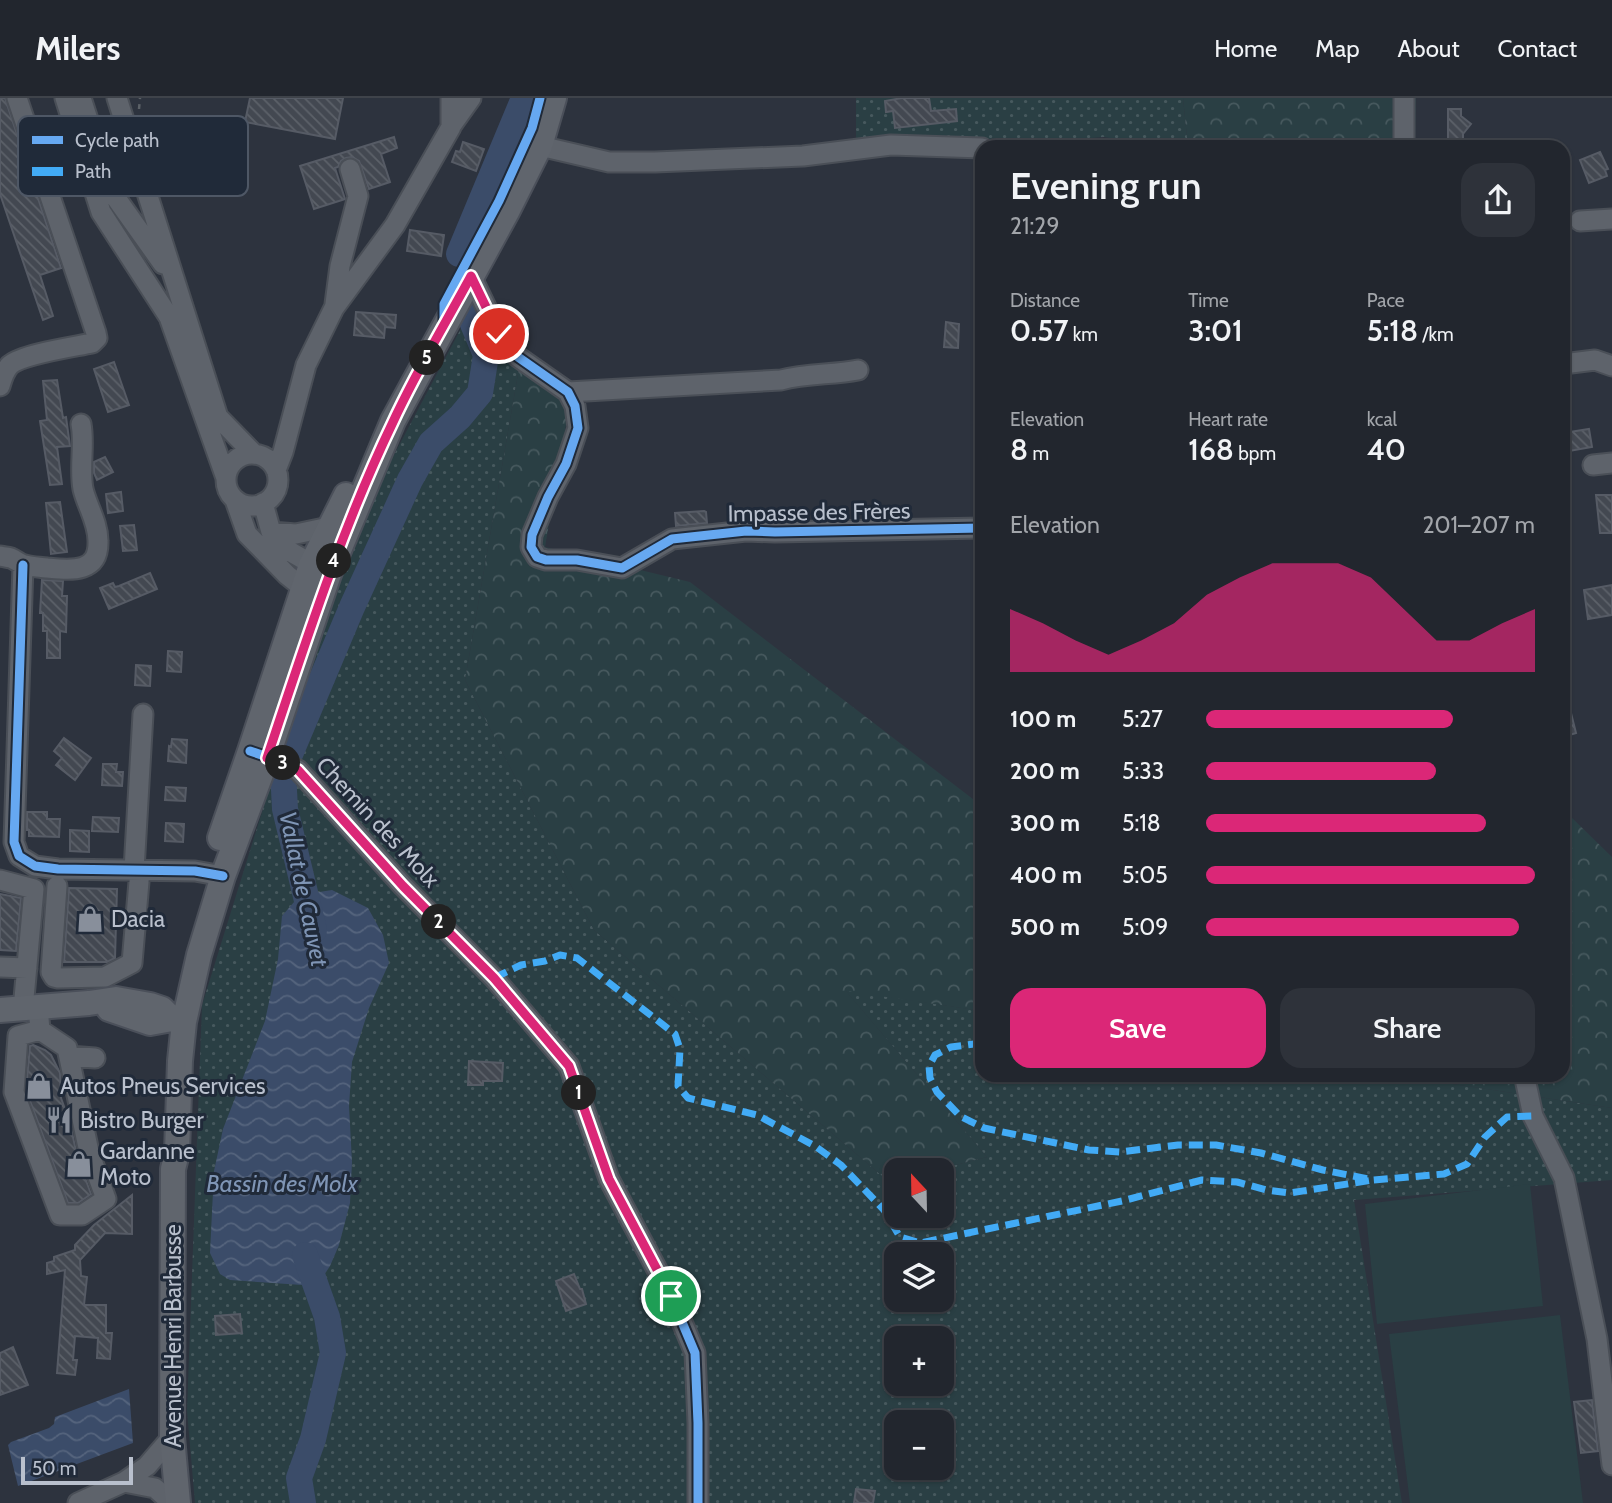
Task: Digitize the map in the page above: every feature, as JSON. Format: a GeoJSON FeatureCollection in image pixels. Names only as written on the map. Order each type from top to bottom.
{"type":"FeatureCollection","features":[{"type":"Feature","properties":{"kind":"main road"},"geometry":{"type":"LineString","coordinates":[[315,582],[393,421],[540,146],[554,98]]}},
{"type":"Feature","properties":{"kind":"main road"},"geometry":{"type":"LineString","coordinates":[[315,582],[329,527],[359,471],[393,421]]}},
{"type":"Feature","properties":{"kind":"main road","name":"Avenue Henri Barbusse"},"geometry":{"type":"LineString","coordinates":[[178,1503],[172,1437],[173,1169],[168,1154],[165,1084],[178,1020],[190,930],[272,759],[315,582]]}},
{"type":"Feature","properties":{"kind":"main road"},"geometry":{"type":"LineString","coordinates":[[25,1014],[116,999],[162,1009],[178,1020]]}},
{"type":"Feature","properties":{"kind":"street"},"geometry":{"type":"LineString","coordinates":[[17,98],[23,116]]}},
{"type":"Feature","properties":{"kind":"street"},"geometry":{"type":"LineString","coordinates":[[65,98],[71,116]]}},
{"type":"Feature","properties":{"kind":"street"},"geometry":{"type":"LineString","coordinates":[[81,98],[87,116]]}},
{"type":"Feature","properties":{"kind":"street"},"geometry":{"type":"LineString","coordinates":[[117,98],[123,116]]}},
{"type":"Feature","properties":{"kind":"street"},"geometry":{"type":"LineString","coordinates":[[450,127],[452,98]]}},
{"type":"Feature","properties":{"kind":"street"},"geometry":{"type":"LineString","coordinates":[[235,500],[249,506],[263,503],[275,492],[278,485],[276,470],[306,365],[334,308],[395,225],[450,127],[471,98]]}},
{"type":"Feature","properties":{"kind":"street"},"geometry":{"type":"LineString","coordinates":[[1404,98],[1404,140]]}},
{"type":"Feature","properties":{"kind":"street"},"geometry":{"type":"LineString","coordinates":[[540,146],[609,162],[803,156],[891,145],[975,148]]}},
{"type":"Feature","properties":{"kind":"street"},"geometry":{"type":"LineString","coordinates":[[334,308],[340,266],[358,196],[350,169]]}},
{"type":"Feature","properties":{"kind":"street"},"geometry":{"type":"LineString","coordinates":[[0,386],[4,373],[21,358],[92,343],[97,338],[50,196]]}},
{"type":"Feature","properties":{"kind":"street"},"geometry":{"type":"LineString","coordinates":[[97,196],[102,212],[169,317],[227,474]]}},
{"type":"Feature","properties":{"kind":"street"},"geometry":{"type":"LineString","coordinates":[[115,196],[174,279]]}},
{"type":"Feature","properties":{"kind":"street"},"geometry":{"type":"LineString","coordinates":[[148,196],[218,416],[227,474],[226,486],[235,500],[247,534],[315,582]]}},
{"type":"Feature","properties":{"kind":"street"},"geometry":{"type":"LineString","coordinates":[[1580,221],[1612,219]]}},
{"type":"Feature","properties":{"kind":"street"},"geometry":{"type":"LineString","coordinates":[[471,276],[499,334],[518,357],[568,392],[781,380],[801,375],[838,374],[858,370]]}},
{"type":"Feature","properties":{"kind":"street"},"geometry":{"type":"LineString","coordinates":[[1570,363],[1595,360],[1612,366]]}},
{"type":"Feature","properties":{"kind":"street","name":"Impasse des Frères"},"geometry":{"type":"LineString","coordinates":[[568,392],[575,405],[578,428],[566,464],[532,535],[531,547],[537,557],[546,560],[578,560],[622,568],[672,538],[746,531],[975,528]]}},
{"type":"Feature","properties":{"kind":"street"},"geometry":{"type":"LineString","coordinates":[[218,416],[254,454]]}},
{"type":"Feature","properties":{"kind":"street"},"geometry":{"type":"LineString","coordinates":[[0,556],[12,558],[23,565],[71,570],[80,569],[98,554],[99,539],[84,490],[81,424]]}},
{"type":"Feature","properties":{"kind":"street"},"geometry":{"type":"LineString","coordinates":[[227,474],[238,457],[254,454],[267,458],[276,470]]}},
{"type":"Feature","properties":{"kind":"street"},"geometry":{"type":"LineString","coordinates":[[263,503],[271,532],[315,582]]}},
{"type":"Feature","properties":{"kind":"street"},"geometry":{"type":"LineString","coordinates":[[271,532],[296,534],[329,527]]}},
{"type":"Feature","properties":{"kind":"street"},"geometry":{"type":"LineString","coordinates":[[23,565],[15,842],[19,856],[35,866],[58,869],[215,874]]}},
{"type":"Feature","properties":{"kind":"street"},"geometry":{"type":"LineString","coordinates":[[57,886],[51,972],[54,977],[105,977],[132,963],[143,715]]}},
{"type":"Feature","properties":{"kind":"street","name":"Chemin des Molx"},"geometry":{"type":"LineString","coordinates":[[272,759],[298,770],[403,886],[494,978],[569,1066],[609,1179],[671,1296],[695,1353],[698,1503]]}},
{"type":"Feature","properties":{"kind":"street"},"geometry":{"type":"LineString","coordinates":[[0,880],[34,889],[25,1014],[18,1036],[14,1092],[60,1215],[82,1215],[106,1199],[101,1167],[89,1152],[67,1048],[25,1014]]}},
{"type":"Feature","properties":{"kind":"street"},"geometry":{"type":"LineString","coordinates":[[0,967],[27,968]]}},
{"type":"Feature","properties":{"kind":"street"},"geometry":{"type":"LineString","coordinates":[[69,1056],[95,1058]]}},
{"type":"Feature","properties":{"kind":"street"},"geometry":{"type":"LineString","coordinates":[[1526,1082],[1533,1116],[1564,1178],[1597,1339],[1612,1465]]}},
{"type":"Feature","properties":{"kind":"street"},"geometry":{"type":"LineString","coordinates":[[78,1503],[124,1482],[147,1465],[172,1437]]}},
{"type":"Feature","properties":{"kind":"street"},"geometry":{"type":"LineString","coordinates":[[124,1482],[155,1488],[172,1503]]}},
{"type":"Feature","properties":{"kind":"green space"},"geometry":{"type":"Polygon","coordinates":[[[856,98],[1183,98],[1187,140],[1122,140],[1104,137],[1067,140],[975,140],[975,147],[856,157],[856,98]]]}},
{"type":"Feature","properties":{"kind":"green space"},"geometry":{"type":"Polygon","coordinates":[[[1183,98],[1416,98],[1415,140],[1187,140],[1183,98]]]}},
{"type":"Feature","properties":{"kind":"green space"},"geometry":{"type":"Polygon","coordinates":[[[484,285],[522,351],[465,680],[594,930],[884,1178],[884,1228],[954,1228],[954,1165],[987,1157],[845,990],[975,1010],[975,1082],[1439,1082],[1612,1108],[1612,1180],[1354,1200],[1402,1503],[195,1503],[187,1411],[202,1005],[285,738],[369,502],[484,285]]]}},
{"type":"Feature","properties":{"kind":"green space"},"geometry":{"type":"Polygon","coordinates":[[[522,351],[573,384],[545,547],[690,582],[975,801],[975,1010],[846,991],[987,1157],[954,1165],[954,1158],[884,1158],[884,1178],[594,930],[465,680],[522,351]]]}},
{"type":"Feature","properties":{"kind":"green space"},"geometry":{"type":"Polygon","coordinates":[[[1570,816],[1612,857],[1612,1108],[1439,1082],[1570,1082],[1570,816]]]}},
{"type":"Feature","properties":{"kind":"green space"},"geometry":{"type":"Polygon","coordinates":[[[1530,1184],[1543,1306],[1377,1324],[1365,1204],[1530,1184]]]}},
{"type":"Feature","properties":{"kind":"green space"},"geometry":{"type":"Polygon","coordinates":[[[1560,1315],[1583,1503],[1410,1503],[1389,1334],[1560,1315]]]}},
{"type":"Feature","properties":{"kind":"water","name":"Bassin des Molx"},"geometry":{"type":"Polygon","coordinates":[[[332,890],[368,908],[383,935],[389,963],[369,1008],[352,1062],[349,1106],[352,1162],[350,1203],[339,1245],[317,1286],[230,1280],[220,1274],[210,1253],[214,1171],[223,1129],[265,1021],[278,959],[282,916],[300,895],[332,890]]]}},
{"type":"Feature","properties":{"kind":"water"},"geometry":{"type":"Polygon","coordinates":[[[129,1389],[133,1443],[18,1486],[8,1445],[11,1442],[49,1428],[54,1424],[55,1417],[129,1389]]]}},
{"type":"Feature","properties":{"kind":"building"},"geometry":{"type":"Polygon","coordinates":[[[0,98],[5,98],[18,137],[18,196],[37,196],[61,268],[40,275],[53,316],[43,320],[0,194],[0,98]]]}},
{"type":"Feature","properties":{"kind":"building"},"geometry":{"type":"Polygon","coordinates":[[[250,98],[343,98],[335,139],[248,123],[246,116],[250,98]]]}},
{"type":"Feature","properties":{"kind":"building"},"geometry":{"type":"Polygon","coordinates":[[[929,98],[931,111],[956,109],[957,121],[895,128],[893,111],[886,112],[885,101],[929,98]]]}},
{"type":"Feature","properties":{"kind":"building"},"geometry":{"type":"Polygon","coordinates":[[[1448,109],[1461,109],[1461,116],[1471,124],[1463,134],[1463,140],[1448,140],[1448,109]]]}},
{"type":"Feature","properties":{"kind":"building"},"geometry":{"type":"Polygon","coordinates":[[[394,137],[397,148],[381,154],[390,182],[369,189],[359,161],[352,157],[346,158],[335,168],[345,199],[314,209],[300,166],[394,137]]]}},
{"type":"Feature","properties":{"kind":"building"},"geometry":{"type":"Polygon","coordinates":[[[463,142],[484,149],[476,171],[452,162],[456,151],[460,152],[463,142]]]}},
{"type":"Feature","properties":{"kind":"building"},"geometry":{"type":"Polygon","coordinates":[[[1600,152],[1608,169],[1605,170],[1607,176],[1589,183],[1580,160],[1600,152]]]}},
{"type":"Feature","properties":{"kind":"building"},"geometry":{"type":"Polygon","coordinates":[[[410,230],[444,235],[441,256],[407,251],[410,230]]]}},
{"type":"Feature","properties":{"kind":"building"},"geometry":{"type":"Polygon","coordinates":[[[356,312],[396,315],[395,328],[385,327],[384,338],[354,335],[356,312]]]}},
{"type":"Feature","properties":{"kind":"building"},"geometry":{"type":"Polygon","coordinates":[[[946,322],[959,324],[958,348],[944,347],[946,322]]]}},
{"type":"Feature","properties":{"kind":"building"},"geometry":{"type":"Polygon","coordinates":[[[114,362],[129,405],[108,412],[94,369],[114,362]]]}},
{"type":"Feature","properties":{"kind":"building"},"geometry":{"type":"Polygon","coordinates":[[[57,380],[70,446],[57,447],[62,484],[50,485],[40,421],[47,420],[43,381],[57,380]]]}},
{"type":"Feature","properties":{"kind":"building"},"geometry":{"type":"Polygon","coordinates":[[[1589,429],[1592,447],[1570,451],[1570,432],[1589,429]]]}},
{"type":"Feature","properties":{"kind":"building"},"geometry":{"type":"Polygon","coordinates":[[[105,457],[113,472],[97,480],[94,462],[105,457]]]}},
{"type":"Feature","properties":{"kind":"building"},"geometry":{"type":"Polygon","coordinates":[[[121,492],[123,511],[108,513],[106,494],[121,492]]]}},
{"type":"Feature","properties":{"kind":"building"},"geometry":{"type":"Polygon","coordinates":[[[1596,495],[1612,495],[1612,533],[1600,533],[1596,495]]]}},
{"type":"Feature","properties":{"kind":"building"},"geometry":{"type":"Polygon","coordinates":[[[60,502],[67,552],[51,554],[46,503],[60,502]]]}},
{"type":"Feature","properties":{"kind":"building"},"geometry":{"type":"Polygon","coordinates":[[[704,511],[707,523],[676,526],[675,513],[704,511]]]}},
{"type":"Feature","properties":{"kind":"building"},"geometry":{"type":"Polygon","coordinates":[[[134,525],[137,550],[123,551],[120,526],[134,525]]]}},
{"type":"Feature","properties":{"kind":"building"},"geometry":{"type":"Polygon","coordinates":[[[150,573],[157,589],[109,609],[100,588],[113,583],[115,587],[119,586],[150,573]]]}},
{"type":"Feature","properties":{"kind":"building"},"geometry":{"type":"Polygon","coordinates":[[[42,580],[63,581],[62,596],[67,596],[66,632],[60,631],[60,658],[47,658],[47,631],[43,631],[43,613],[40,613],[42,580]]]}},
{"type":"Feature","properties":{"kind":"building"},"geometry":{"type":"Polygon","coordinates":[[[1612,585],[1612,615],[1588,619],[1584,590],[1612,585]]]}},
{"type":"Feature","properties":{"kind":"building"},"geometry":{"type":"Polygon","coordinates":[[[168,651],[182,652],[181,672],[167,671],[168,651]]]}},
{"type":"Feature","properties":{"kind":"building"},"geometry":{"type":"Polygon","coordinates":[[[136,665],[151,666],[150,686],[135,685],[136,665]]]}},
{"type":"Feature","properties":{"kind":"building"},"geometry":{"type":"Polygon","coordinates":[[[1570,709],[1576,733],[1570,735],[1570,709]]]}},
{"type":"Feature","properties":{"kind":"building"},"geometry":{"type":"Polygon","coordinates":[[[64,738],[91,758],[75,780],[56,765],[62,758],[54,751],[64,738]]]}},
{"type":"Feature","properties":{"kind":"building"},"geometry":{"type":"Polygon","coordinates":[[[172,739],[187,740],[186,763],[168,761],[172,739]]]}},
{"type":"Feature","properties":{"kind":"building"},"geometry":{"type":"Polygon","coordinates":[[[103,764],[117,764],[116,772],[123,772],[122,786],[102,785],[103,764]]]}},
{"type":"Feature","properties":{"kind":"building"},"geometry":{"type":"Polygon","coordinates":[[[166,787],[186,788],[185,801],[165,800],[166,787]]]}},
{"type":"Feature","properties":{"kind":"building"},"geometry":{"type":"Polygon","coordinates":[[[27,812],[47,812],[47,819],[60,819],[59,837],[29,836],[27,812]]]}},
{"type":"Feature","properties":{"kind":"building"},"geometry":{"type":"Polygon","coordinates":[[[93,817],[119,818],[118,832],[92,831],[93,817]]]}},
{"type":"Feature","properties":{"kind":"building"},"geometry":{"type":"Polygon","coordinates":[[[166,823],[184,824],[183,842],[165,841],[166,823]]]}},
{"type":"Feature","properties":{"kind":"building"},"geometry":{"type":"Polygon","coordinates":[[[70,830],[89,831],[89,852],[70,851],[70,830]]]}},
{"type":"Feature","properties":{"kind":"building","name":"Dacia"},"geometry":{"type":"Polygon","coordinates":[[[69,888],[117,889],[115,958],[107,962],[64,962],[69,888]]]}},
{"type":"Feature","properties":{"kind":"building"},"geometry":{"type":"Polygon","coordinates":[[[0,894],[21,898],[16,951],[0,950],[0,894]]]}},
{"type":"Feature","properties":{"kind":"building"},"geometry":{"type":"Polygon","coordinates":[[[33,1045],[51,1055],[60,1073],[61,1098],[91,1194],[78,1203],[68,1203],[26,1090],[30,1046],[33,1045]]]}},
{"type":"Feature","properties":{"kind":"building"},"geometry":{"type":"Polygon","coordinates":[[[469,1061],[503,1063],[502,1081],[483,1081],[483,1085],[468,1085],[469,1061]]]}},
{"type":"Feature","properties":{"kind":"building"},"geometry":{"type":"Polygon","coordinates":[[[132,1195],[132,1234],[105,1233],[80,1260],[81,1276],[87,1277],[84,1305],[106,1305],[106,1333],[112,1333],[110,1359],[97,1358],[98,1338],[75,1336],[75,1375],[57,1373],[65,1270],[47,1274],[47,1263],[54,1261],[54,1257],[75,1250],[75,1245],[94,1225],[132,1195]]]}},
{"type":"Feature","properties":{"kind":"building"},"geometry":{"type":"Polygon","coordinates":[[[574,1274],[586,1304],[566,1311],[556,1281],[574,1274]]]}},
{"type":"Feature","properties":{"kind":"building"},"geometry":{"type":"Polygon","coordinates":[[[240,1314],[242,1333],[216,1335],[215,1316],[240,1314]]]}},
{"type":"Feature","properties":{"kind":"building"},"geometry":{"type":"Polygon","coordinates":[[[13,1347],[28,1385],[0,1395],[0,1353],[13,1347]]]}},
{"type":"Feature","properties":{"kind":"building"},"geometry":{"type":"Polygon","coordinates":[[[1592,1400],[1598,1451],[1581,1453],[1574,1402],[1592,1400]]]}},
{"type":"Feature","properties":{"kind":"building"},"geometry":{"type":"Polygon","coordinates":[[[856,1489],[875,1491],[873,1503],[854,1503],[856,1489]]]}},
{"type":"Feature","properties":{"kind":"waterway","name":"Vallat de Cauvet"},"geometry":{"type":"LineString","coordinates":[[459,254],[524,98]]}},
{"type":"Feature","properties":{"kind":"waterway","name":"Vallat de Cauvet"},"geometry":{"type":"LineString","coordinates":[[314,930],[285,809],[283,771],[352,607],[410,480],[431,443],[460,417],[480,393],[486,355],[468,312]]}},
{"type":"Feature","properties":{"kind":"waterway","name":"Vallat de Cauvet"},"geometry":{"type":"LineString","coordinates":[[303,1503],[299,1478],[313,1439],[333,1353],[327,1317],[305,1255]]}},
{"type":"Feature","properties":{"kind":"marked path"},"geometry":{"type":"LineString","coordinates":[[494,978],[521,965],[560,955],[577,958],[675,1034],[680,1049],[678,1086],[688,1098],[757,1115],[815,1146],[841,1165],[884,1210],[900,1237],[920,1243],[1122,1201],[1202,1180],[1237,1182],[1290,1193],[1373,1180]]}},
{"type":"Feature","properties":{"kind":"marked path"},"geometry":{"type":"LineString","coordinates":[[975,1044],[951,1047],[935,1055],[929,1066],[930,1078],[937,1092],[960,1116],[984,1128],[1089,1150],[1120,1152],[1178,1145],[1216,1145],[1373,1180],[1444,1174],[1467,1164],[1485,1137],[1507,1117],[1533,1116]]}},
{"type":"Feature","properties":{"kind":"cycle path"},"geometry":{"type":"LineString","coordinates":[[444,326],[444,304],[499,201],[532,128],[540,98]]}},
{"type":"Feature","properties":{"kind":"cycle path"},"geometry":{"type":"LineString","coordinates":[[471,276],[499,334],[518,357],[568,392],[575,406],[578,428],[566,464],[532,535],[531,547],[537,557],[546,560],[577,560],[622,568],[672,539],[746,531],[975,528]]}},
{"type":"Feature","properties":{"kind":"cycle path"},"geometry":{"type":"LineString","coordinates":[[23,565],[14,842],[19,856],[35,866],[58,869],[195,871],[223,876]]}},
{"type":"Feature","properties":{"kind":"cycle path"},"geometry":{"type":"LineString","coordinates":[[250,751],[298,770],[403,886],[494,978],[569,1066],[609,1179],[671,1296],[695,1353],[698,1503]]}},
{"type":"Feature","properties":{"kind":"place","name":"Dacia"},"geometry":{"type":"Point","coordinates":[90,919]}},
{"type":"Feature","properties":{"kind":"place","name":"Autos Pneus Services"},"geometry":{"type":"Point","coordinates":[39,1086]}},
{"type":"Feature","properties":{"kind":"place","name":"Bistro Burger"},"geometry":{"type":"Point","coordinates":[59,1120]}},
{"type":"Feature","properties":{"kind":"place","name":"Gardanne Moto"},"geometry":{"type":"Point","coordinates":[79,1164]}},
{"type":"Feature","properties":{"kind":"route"},"geometry":{"type":"LineString","coordinates":[[499,334],[471,276],[393,421],[370,474],[329,574],[267,758],[298,770],[403,886],[494,978],[569,1066],[609,1179],[671,1296]]}}]}
